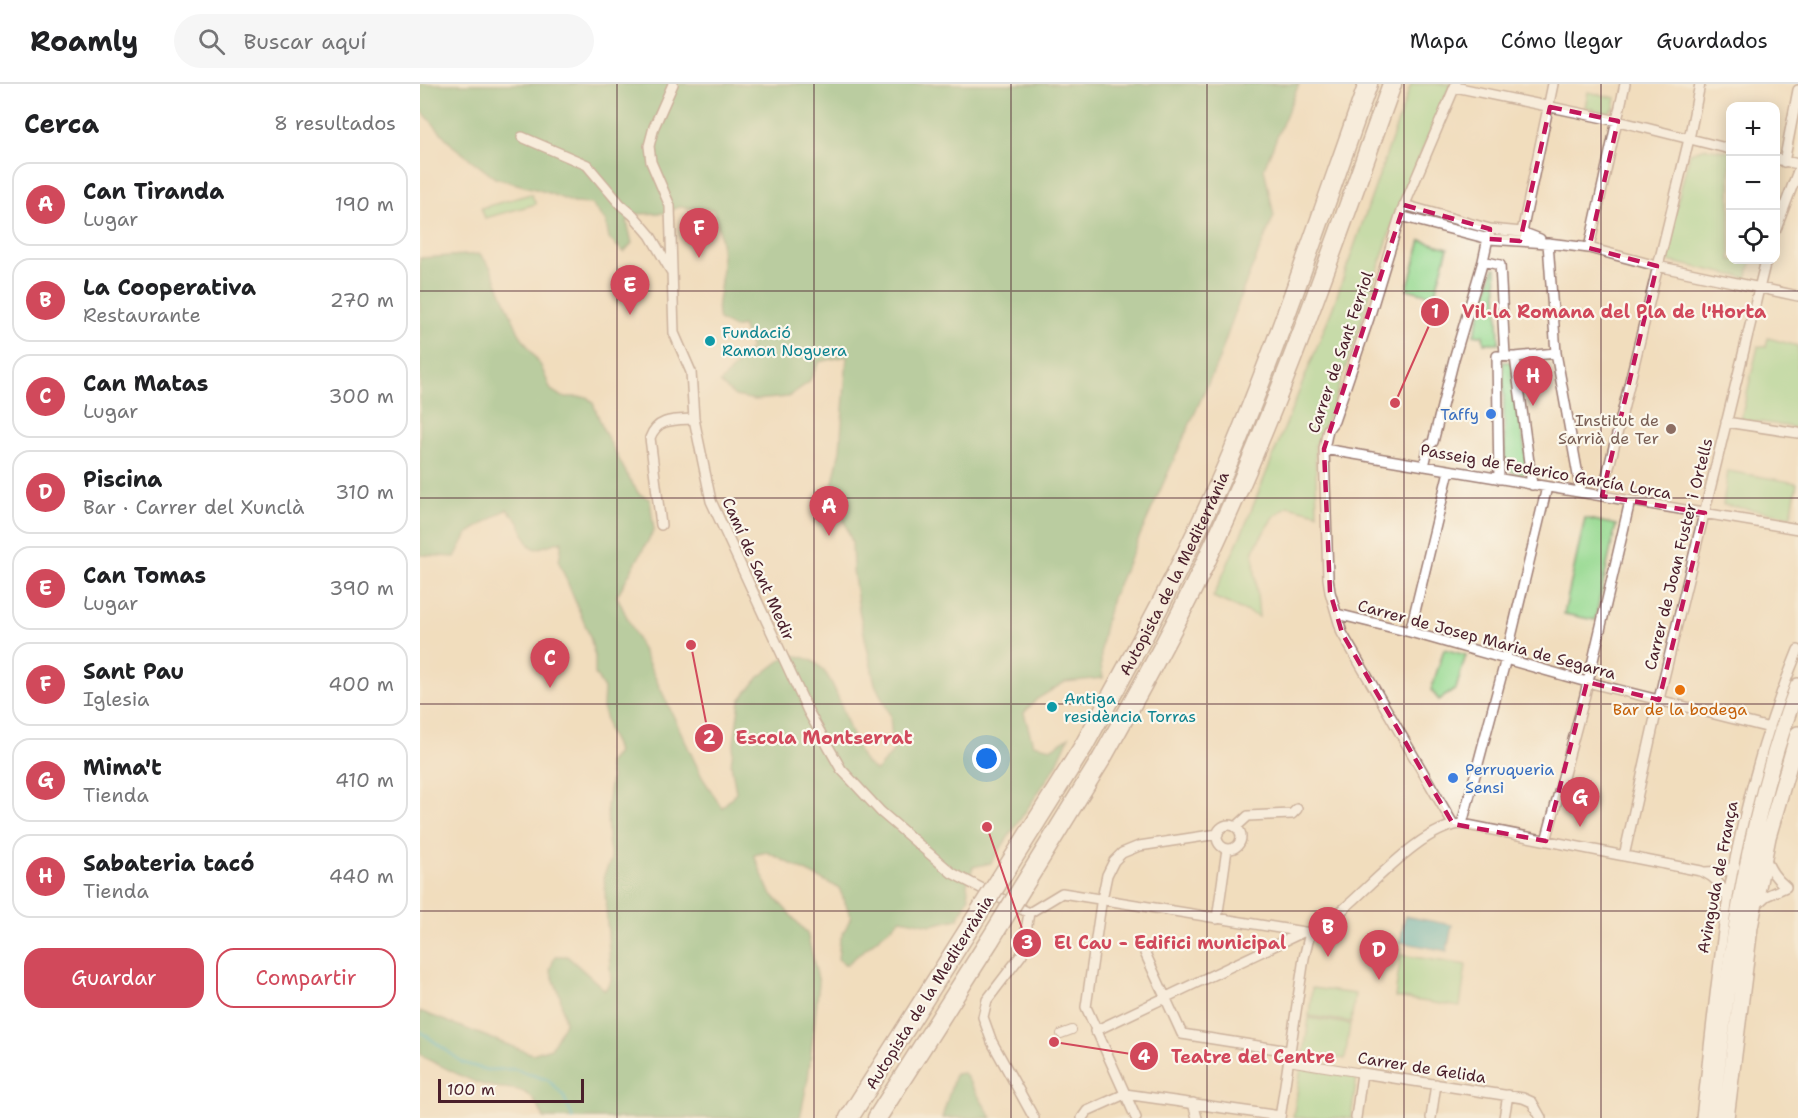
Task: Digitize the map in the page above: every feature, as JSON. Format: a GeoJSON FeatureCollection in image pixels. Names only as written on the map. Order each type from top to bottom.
{"type":"FeatureCollection","features":[{"type":"Feature","properties":{"kind":"highway","name":"Autopista de la Mediterrània"},"geometry":{"type":"LineString","coordinates":[[849,1118],[1083,747],[1177,571],[1232,452],[1279,332],[1368,84]]}},
{"type":"Feature","properties":{"kind":"highway","name":"Autopista de la Mediterrània"},"geometry":{"type":"LineString","coordinates":[[877,1118],[1102,758],[1200,574],[1249,465],[1303,334],[1392,84]]}},
{"type":"Feature","properties":{"kind":"main road","name":"Avinguda de França"},"geometry":{"type":"LineString","coordinates":[[1711,1118],[1744,879],[1775,751],[1798,686]]}},
{"type":"Feature","properties":{"kind":"main road"},"geometry":{"type":"LineString","coordinates":[[1726,1118],[1754,907],[1764,854],[1798,734]]}},
{"type":"Feature","properties":{"kind":"street","name":"Camí de Sant Medir"},"geometry":{"type":"LineString","coordinates":[[673,84],[654,127],[649,146],[651,162],[670,207],[674,333],[691,372],[694,419],[711,501],[808,711],[841,769],[881,812],[952,873],[1029,913]]}},
{"type":"Feature","properties":{"kind":"street"},"geometry":{"type":"LineString","coordinates":[[1522,232],[1553,84]]}},
{"type":"Feature","properties":{"kind":"street"},"geometry":{"type":"LineString","coordinates":[[1589,248],[1625,84]]}},
{"type":"Feature","properties":{"kind":"street"},"geometry":{"type":"LineString","coordinates":[[1602,496],[1689,139],[1700,84]]}},
{"type":"Feature","properties":{"kind":"street"},"geometry":{"type":"LineString","coordinates":[[1456,85],[1726,148]]}},
{"type":"Feature","properties":{"kind":"street","name":"Carrer de Sant Ferriol"},"geometry":{"type":"LineString","coordinates":[[1456,85],[1404,205],[1334,421],[1328,429],[1324,448],[1328,578],[1342,633],[1457,824]]}},
{"type":"Feature","properties":{"kind":"street"},"geometry":{"type":"LineString","coordinates":[[1798,90],[1780,160],[1798,164]]}},
{"type":"Feature","properties":{"kind":"street"},"geometry":{"type":"LineString","coordinates":[[522,137],[587,165],[620,204],[651,235],[672,273]]}},
{"type":"Feature","properties":{"kind":"street"},"geometry":{"type":"LineString","coordinates":[[1780,218],[1798,171]]}},
{"type":"Feature","properties":{"kind":"street"},"geometry":{"type":"LineString","coordinates":[[1404,205],[1490,234],[1522,232],[1548,243]]}},
{"type":"Feature","properties":{"kind":"street"},"geometry":{"type":"LineString","coordinates":[[1400,216],[1490,234],[1589,248],[1657,266],[1798,296]]}},
{"type":"Feature","properties":{"kind":"street"},"geometry":{"type":"LineString","coordinates":[[1424,466],[1429,445],[1433,442],[1490,234]]}},
{"type":"Feature","properties":{"kind":"street"},"geometry":{"type":"LineString","coordinates":[[1548,243],[1556,353],[1581,492]]}},
{"type":"Feature","properties":{"kind":"street"},"geometry":{"type":"LineString","coordinates":[[1483,261],[1500,265],[1505,356]]}},
{"type":"Feature","properties":{"kind":"street","name":"Carrer de Joan Fuster i Ortells"},"geometry":{"type":"LineString","coordinates":[[1624,856],[1659,700],[1765,264]]}},
{"type":"Feature","properties":{"kind":"street"},"geometry":{"type":"LineString","coordinates":[[1499,479],[1497,356],[1515,357],[1556,353]]}},
{"type":"Feature","properties":{"kind":"street"},"geometry":{"type":"LineString","coordinates":[[1515,357],[1532,484]]}},
{"type":"Feature","properties":{"kind":"street"},"geometry":{"type":"LineString","coordinates":[[662,525],[650,438],[653,429],[659,423],[669,420],[694,419]]}},
{"type":"Feature","properties":{"kind":"street"},"geometry":{"type":"LineString","coordinates":[[1726,422],[1798,433]]}},
{"type":"Feature","properties":{"kind":"street","name":"Passeig de Federico García Lorca"},"geometry":{"type":"LineString","coordinates":[[1324,448],[1798,529]]}},
{"type":"Feature","properties":{"kind":"street"},"geometry":{"type":"LineString","coordinates":[[1410,632],[1449,471]]}},
{"type":"Feature","properties":{"kind":"street"},"geometry":{"type":"LineString","coordinates":[[1457,824],[1505,659],[1547,487]]}},
{"type":"Feature","properties":{"kind":"street"},"geometry":{"type":"LineString","coordinates":[[1546,842],[1630,501]]}},
{"type":"Feature","properties":{"kind":"street","name":"Carrer de Josep Maria de Segarra"},"geometry":{"type":"LineString","coordinates":[[1337,614],[1587,682],[1770,728]]}},
{"type":"Feature","properties":{"kind":"street","name":"Avinguda de França"},"geometry":{"type":"LineString","coordinates":[[1701,1118],[1728,899],[1742,831],[1770,728],[1798,650]]}},
{"type":"Feature","properties":{"kind":"street"},"geometry":{"type":"LineString","coordinates":[[1236,827],[1248,816],[1292,814],[1297,809]]}},
{"type":"Feature","properties":{"kind":"street"},"geometry":{"type":"LineString","coordinates":[[1095,1031],[1305,933],[1337,914],[1430,835],[1457,824],[1702,872],[1713,876],[1728,899]]}},
{"type":"Feature","properties":{"kind":"street"},"geometry":{"type":"LineString","coordinates":[[1229,825],[1236,827],[1241,834],[1241,842],[1235,848],[1227,849],[1221,846],[1218,834],[1222,828],[1229,825]]}},
{"type":"Feature","properties":{"kind":"street"},"geometry":{"type":"LineString","coordinates":[[1136,1118],[1095,1031],[1086,1006],[1107,875],[1114,861],[1122,853],[1139,846],[1218,834]]}},
{"type":"Feature","properties":{"kind":"street"},"geometry":{"type":"LineString","coordinates":[[1217,919],[1227,849]]}},
{"type":"Feature","properties":{"kind":"street"},"geometry":{"type":"LineString","coordinates":[[1764,854],[1776,878],[1786,887]]}},
{"type":"Feature","properties":{"kind":"street"},"geometry":{"type":"LineString","coordinates":[[1702,872],[1723,871],[1735,866]]}},
{"type":"Feature","properties":{"kind":"street"},"geometry":{"type":"LineString","coordinates":[[1754,907],[1766,896],[1786,887],[1798,888]]}},
{"type":"Feature","properties":{"kind":"street"},"geometry":{"type":"LineString","coordinates":[[1034,1118],[992,1042],[983,1017],[987,1000],[1022,954],[1029,913],[1062,893],[1305,933]]}},
{"type":"Feature","properties":{"kind":"street"},"geometry":{"type":"LineString","coordinates":[[1082,1118],[1087,1111],[1125,1094],[1280,1117],[1305,933]]}},
{"type":"Feature","properties":{"kind":"street"},"geometry":{"type":"LineString","coordinates":[[1145,952],[1182,1034],[1289,1056]]}},
{"type":"Feature","properties":{"kind":"street"},"geometry":{"type":"LineString","coordinates":[[1061,1035],[1072,1030]]}},
{"type":"Feature","properties":{"kind":"street","name":"Carrer de Gelida"},"geometry":{"type":"LineString","coordinates":[[1289,1056],[1362,1073],[1508,1095],[1532,1102],[1541,1118]]}},
{"type":"Feature","properties":{"kind":"street"},"geometry":{"type":"LineString","coordinates":[[1356,1118],[1362,1073]]}},
{"type":"Feature","properties":{"kind":"street"},"geometry":{"type":"LineString","coordinates":[[1431,1118],[1436,1084]]}},
{"type":"Feature","properties":{"kind":"street"},"geometry":{"type":"LineString","coordinates":[[1504,1118],[1508,1095]]}},
{"type":"Feature","properties":{"kind":"street"},"geometry":{"type":"LineString","coordinates":[[1192,1103],[1197,1118]]}},
{"type":"Feature","properties":{"kind":"highlighted area"},"geometry":{"type":"Polygon","coordinates":[[[1550,107],[1618,121],[1589,248],[1657,266],[1602,496],[1705,513],[1659,700],[1587,682],[1546,841],[1453,824],[1342,633],[1330,592],[1324,449],[1404,205],[1490,229],[1489,239],[1520,241],[1550,107]]]}},
{"type":"Feature","properties":{"kind":"green space"},"geometry":{"type":"Polygon","coordinates":[[[420,84],[1299,84],[1264,168],[1274,216],[1244,287],[1219,359],[1112,598],[1101,647],[1103,678],[1065,682],[1037,699],[1024,713],[1033,744],[1052,748],[1069,737],[1056,766],[991,863],[973,867],[967,884],[969,897],[958,919],[931,925],[901,919],[846,965],[838,959],[840,940],[851,917],[839,888],[767,852],[754,855],[769,891],[807,933],[819,983],[808,1079],[800,1118],[544,1118],[531,1097],[524,1092],[478,1083],[420,1054],[420,1011],[532,1054],[551,1048],[565,1023],[560,996],[550,970],[555,956],[567,956],[605,990],[611,981],[604,875],[611,860],[607,806],[611,777],[608,763],[617,753],[608,731],[603,707],[604,689],[595,674],[595,657],[590,637],[559,562],[562,541],[536,549],[529,545],[518,521],[507,509],[467,534],[455,557],[420,555],[420,258],[480,254],[491,268],[519,333],[541,366],[551,390],[562,397],[587,397],[593,403],[604,431],[630,480],[639,494],[650,499],[654,530],[617,596],[702,777],[722,808],[736,792],[731,764],[740,700],[759,677],[789,654],[811,660],[821,667],[829,678],[858,751],[866,763],[876,771],[893,752],[890,715],[875,684],[859,610],[853,570],[852,542],[832,487],[840,450],[847,356],[819,362],[809,382],[788,397],[755,400],[735,396],[720,383],[751,348],[742,326],[734,328],[719,320],[722,254],[713,209],[679,207],[664,213],[637,214],[627,222],[632,243],[624,252],[609,239],[606,222],[591,204],[574,203],[546,192],[495,178],[453,146],[420,109],[420,84]]]}},
{"type":"Feature","properties":{"kind":"green space"},"geometry":{"type":"Polygon","coordinates":[[[1411,84],[1451,84],[1400,201],[1355,341],[1330,412],[1315,445],[1317,513],[1288,506],[1273,517],[1253,550],[1259,617],[1213,597],[1247,521],[1333,307],[1411,84]]]}},
{"type":"Feature","properties":{"kind":"green space"},"geometry":{"type":"Polygon","coordinates":[[[1588,92],[1616,98],[1614,108],[1608,113],[1585,107],[1588,92]]]}},
{"type":"Feature","properties":{"kind":"green space"},"geometry":{"type":"Polygon","coordinates":[[[1705,148],[1726,151],[1726,264],[1751,264],[1747,278],[1662,260],[1690,153],[1705,148]]]}},
{"type":"Feature","properties":{"kind":"green space"},"geometry":{"type":"Polygon","coordinates":[[[531,194],[536,204],[485,218],[481,208],[531,194]]]}},
{"type":"Feature","properties":{"kind":"green space"},"geometry":{"type":"Polygon","coordinates":[[[1421,240],[1448,248],[1434,296],[1407,289],[1421,240]]]}},
{"type":"Feature","properties":{"kind":"green space"},"geometry":{"type":"Polygon","coordinates":[[[1494,268],[1496,268],[1499,343],[1484,343],[1483,335],[1474,335],[1494,268]]]}},
{"type":"Feature","properties":{"kind":"green space"},"geometry":{"type":"Polygon","coordinates":[[[1768,338],[1798,346],[1798,428],[1741,419],[1758,346],[1766,347],[1768,338]]]}},
{"type":"Feature","properties":{"kind":"green space"},"geometry":{"type":"Polygon","coordinates":[[[1503,362],[1512,362],[1528,472],[1523,474],[1505,470],[1503,362]]]}},
{"type":"Feature","properties":{"kind":"green space"},"geometry":{"type":"Polygon","coordinates":[[[1728,471],[1797,483],[1791,516],[1723,505],[1728,471]]]}},
{"type":"Feature","properties":{"kind":"green space"},"geometry":{"type":"Polygon","coordinates":[[[1585,518],[1616,525],[1595,620],[1564,614],[1585,518]]]}},
{"type":"Feature","properties":{"kind":"green space"},"geometry":{"type":"Polygon","coordinates":[[[1444,649],[1466,655],[1456,689],[1439,700],[1431,690],[1444,649]]]}},
{"type":"Feature","properties":{"kind":"green space"},"geometry":{"type":"Polygon","coordinates":[[[1401,955],[1466,965],[1460,1007],[1395,997],[1401,955]]]}},
{"type":"Feature","properties":{"kind":"green space"},"geometry":{"type":"Polygon","coordinates":[[[1312,988],[1355,994],[1351,1022],[1309,1016],[1312,988]]]}},
{"type":"Feature","properties":{"kind":"green space"},"geometry":{"type":"Polygon","coordinates":[[[1309,1018],[1350,1024],[1345,1059],[1304,1053],[1309,1018]]]}},
{"type":"Feature","properties":{"kind":"green space"},"geometry":{"type":"Polygon","coordinates":[[[1301,1068],[1357,1076],[1351,1118],[1293,1118],[1301,1068]]]}},
{"type":"Feature","properties":{"kind":"green space"},"geometry":{"type":"Polygon","coordinates":[[[964,1073],[992,1118],[942,1118],[955,1074],[964,1073]]]}},
{"type":"Feature","properties":{"kind":"water"},"geometry":{"type":"Polygon","coordinates":[[[1405,916],[1452,925],[1447,951],[1400,942],[1405,916]]]}},
{"type":"Feature","properties":{"kind":"waterway"},"geometry":{"type":"LineString","coordinates":[[420,1031],[463,1063],[487,1070],[514,1069],[548,1080],[563,1095],[573,1118]]}},
{"type":"Feature","properties":{"kind":"place","name":"Sant Pau"},"geometry":{"type":"Point","coordinates":[699,258]}},
{"type":"Feature","properties":{"kind":"place","name":"Can Tomas"},"geometry":{"type":"Point","coordinates":[630,315]}},
{"type":"Feature","properties":{"kind":"place","name":"Fundació Ramon Noguera"},"geometry":{"type":"Point","coordinates":[710,341]}},
{"type":"Feature","properties":{"kind":"place","name":"Vil·la Romana del Pla de l'Horta"},"geometry":{"type":"Point","coordinates":[1395,403]}},
{"type":"Feature","properties":{"kind":"place","name":"Sabateria tacó"},"geometry":{"type":"Point","coordinates":[1533,406]}},
{"type":"Feature","properties":{"kind":"place","name":"Taffy"},"geometry":{"type":"Point","coordinates":[1491,414]}},
{"type":"Feature","properties":{"kind":"place","name":"Institut de Sarrià de Ter"},"geometry":{"type":"Point","coordinates":[1671,429]}},
{"type":"Feature","properties":{"kind":"place","name":"Can Tiranda"},"geometry":{"type":"Point","coordinates":[829,536]}},
{"type":"Feature","properties":{"kind":"place","name":"Escola Montserrat"},"geometry":{"type":"Point","coordinates":[691,645]}},
{"type":"Feature","properties":{"kind":"place","name":"Can Matas"},"geometry":{"type":"Point","coordinates":[550,688]}},
{"type":"Feature","properties":{"kind":"place","name":"Bar de la bodega"},"geometry":{"type":"Point","coordinates":[1680,690]}},
{"type":"Feature","properties":{"kind":"place","name":"Antiga residència Torras"},"geometry":{"type":"Point","coordinates":[1052,707]}},
{"type":"Feature","properties":{"kind":"place","name":"Perruqueria Sensi"},"geometry":{"type":"Point","coordinates":[1453,778]}},
{"type":"Feature","properties":{"kind":"place","name":"El Cau - Edifici municipal"},"geometry":{"type":"Point","coordinates":[987,827]}},
{"type":"Feature","properties":{"kind":"place","name":"Mima't"},"geometry":{"type":"Point","coordinates":[1580,827]}},
{"type":"Feature","properties":{"kind":"place","name":"La Cooperativa"},"geometry":{"type":"Point","coordinates":[1328,957]}},
{"type":"Feature","properties":{"kind":"place","name":"Piscina"},"geometry":{"type":"Point","coordinates":[1379,980]}},
{"type":"Feature","properties":{"kind":"place","name":"Teatre del Centre"},"geometry":{"type":"Point","coordinates":[1054,1042]}}]}
